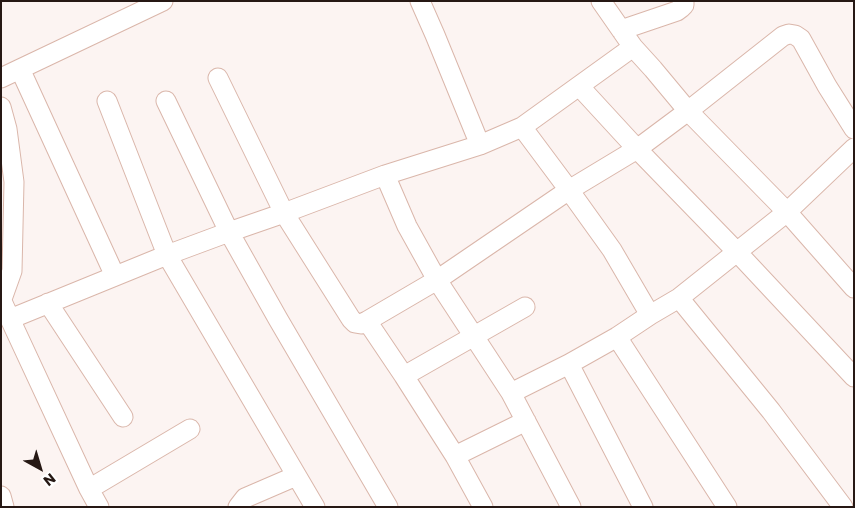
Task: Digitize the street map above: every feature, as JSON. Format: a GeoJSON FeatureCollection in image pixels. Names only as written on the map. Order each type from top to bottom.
{"type":"FeatureCollection","features":[{"type":"Feature","properties":{"kind":"street"},"geometry":{"type":"LineString","coordinates":[[1,78],[163,1]]}},
{"type":"Feature","properties":{"kind":"street"},"geometry":{"type":"LineString","coordinates":[[601,1],[627,39],[688,111],[787,212],[854,288]]}},
{"type":"Feature","properties":{"kind":"street"},"geometry":{"type":"LineString","coordinates":[[10,319],[167,255],[284,214],[385,175],[480,144],[522,127],[580,86],[627,39],[677,11],[684,5],[684,1]]}},
{"type":"Feature","properties":{"kind":"street"},"geometry":{"type":"LineString","coordinates":[[421,5],[480,144]]}},
{"type":"Feature","properties":{"kind":"street"},"geometry":{"type":"LineString","coordinates":[[218,78],[284,214],[351,319],[355,323],[361,324],[436,280],[569,190],[637,149],[783,36],[795,34],[801,39],[854,129]]}},
{"type":"Feature","properties":{"kind":"street"},"geometry":{"type":"LineString","coordinates":[[20,69],[115,276]]}},
{"type":"Feature","properties":{"kind":"street"},"geometry":{"type":"LineString","coordinates":[[580,86],[637,149],[854,376]]}},
{"type":"Feature","properties":{"kind":"street"},"geometry":{"type":"LineString","coordinates":[[107,101],[167,255],[315,507]]}},
{"type":"Feature","properties":{"kind":"street"},"geometry":{"type":"LineString","coordinates":[[166,101],[229,232],[388,507]]}},
{"type":"Feature","properties":{"kind":"street"},"geometry":{"type":"LineString","coordinates":[[1,107],[8,129],[14,182],[12,272],[2,299],[98,507]]}},
{"type":"Feature","properties":{"kind":"street"},"geometry":{"type":"LineString","coordinates":[[522,127],[612,250],[650,315]]}},
{"type":"Feature","properties":{"kind":"street"},"geometry":{"type":"LineString","coordinates":[[511,393],[617,337],[679,298],[787,212],[854,148]]}},
{"type":"Feature","properties":{"kind":"street"},"geometry":{"type":"LineString","coordinates":[[385,175],[407,226],[436,280],[511,393],[571,507]]}},
{"type":"Feature","properties":{"kind":"street"},"geometry":{"type":"LineString","coordinates":[[679,298],[771,411],[843,507]]}},
{"type":"Feature","properties":{"kind":"street"},"geometry":{"type":"LineString","coordinates":[[48,303],[123,417]]}},
{"type":"Feature","properties":{"kind":"street"},"geometry":{"type":"LineString","coordinates":[[404,376],[525,307]]}},
{"type":"Feature","properties":{"kind":"street"},"geometry":{"type":"LineString","coordinates":[[367,322],[455,456],[483,507]]}},
{"type":"Feature","properties":{"kind":"street"},"geometry":{"type":"LineString","coordinates":[[617,337],[728,507]]}},
{"type":"Feature","properties":{"kind":"street"},"geometry":{"type":"LineString","coordinates":[[569,364],[643,507]]}},
{"type":"Feature","properties":{"kind":"street"},"geometry":{"type":"LineString","coordinates":[[455,456],[526,421]]}},
{"type":"Feature","properties":{"kind":"street"},"geometry":{"type":"LineString","coordinates":[[89,488],[190,429]]}},
{"type":"Feature","properties":{"kind":"street"},"geometry":{"type":"LineString","coordinates":[[238,507],[245,498],[296,476]]}},
{"type":"Feature","properties":{"kind":"street"},"geometry":{"type":"LineString","coordinates":[[1,496],[4,507]]}}]}
